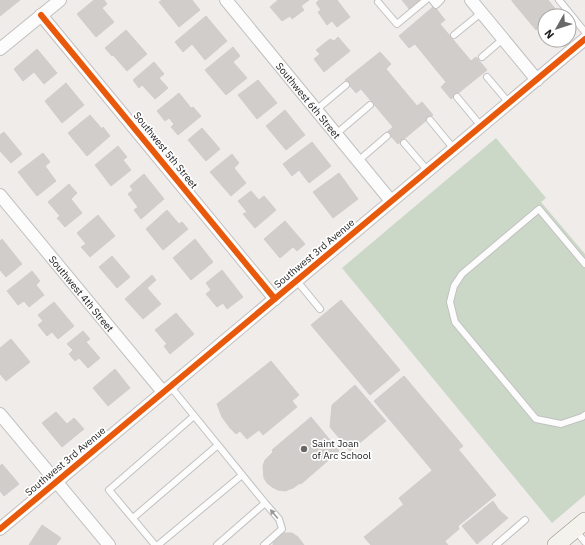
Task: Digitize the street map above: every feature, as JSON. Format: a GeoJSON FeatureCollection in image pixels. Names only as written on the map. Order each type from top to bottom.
{"type":"FeatureCollection","features":[{"type":"Feature","properties":{"kind":"street"},"geometry":{"type":"LineString","coordinates":[[0,49],[60,0]]}},
{"type":"Feature","properties":{"kind":"street","name":"Southwest 6th Street"},"geometry":{"type":"LineString","coordinates":[[226,0],[391,201]]}},
{"type":"Feature","properties":{"kind":"street"},"geometry":{"type":"LineString","coordinates":[[471,0],[537,80]]}},
{"type":"Feature","properties":{"kind":"street","name":"Southwest 5th Street"},"geometry":{"type":"LineString","coordinates":[[41,15],[275,299]]}},
{"type":"Feature","properties":{"kind":"street","name":"Southwest 3rd Avenue"},"geometry":{"type":"LineString","coordinates":[[0,529],[585,39]]}},
{"type":"Feature","properties":{"kind":"street","name":"Southwest 4th Street"},"geometry":{"type":"LineString","coordinates":[[0,195],[166,389]]}},
{"type":"Feature","properties":{"kind":"street"},"geometry":{"type":"LineString","coordinates":[[0,414],[109,545]]}},
{"type":"Feature","properties":{"kind":"street"},"geometry":{"type":"LineString","coordinates":[[556,545],[582,531]]}},
{"type":"Feature","properties":{"kind":"lane"},"geometry":{"type":"LineString","coordinates":[[378,2],[397,24],[426,0]]}},
{"type":"Feature","properties":{"kind":"lane"},"geometry":{"type":"LineString","coordinates":[[432,0],[436,5],[441,0]]}},
{"type":"Feature","properties":{"kind":"lane"},"geometry":{"type":"LineString","coordinates":[[559,0],[585,32]]}},
{"type":"Feature","properties":{"kind":"lane"},"geometry":{"type":"LineString","coordinates":[[454,35],[481,12]]}},
{"type":"Feature","properties":{"kind":"lane"},"geometry":{"type":"LineString","coordinates":[[482,57],[503,39]]}},
{"type":"Feature","properties":{"kind":"lane"},"geometry":{"type":"LineString","coordinates":[[487,77],[509,103]]}},
{"type":"Feature","properties":{"kind":"lane"},"geometry":{"type":"LineString","coordinates":[[316,110],[346,85]]}},
{"type":"Feature","properties":{"kind":"lane"},"geometry":{"type":"LineString","coordinates":[[457,97],[481,126]]}},
{"type":"Feature","properties":{"kind":"lane"},"geometry":{"type":"LineString","coordinates":[[336,134],[370,105]]}},
{"type":"Feature","properties":{"kind":"lane"},"geometry":{"type":"LineString","coordinates":[[430,120],[454,148]]}},
{"type":"Feature","properties":{"kind":"lane"},"geometry":{"type":"LineString","coordinates":[[358,161],[387,136]]}},
{"type":"Feature","properties":{"kind":"lane"},"geometry":{"type":"LineString","coordinates":[[404,143],[428,171]]}},
{"type":"Feature","properties":{"kind":"lane"},"geometry":{"type":"LineString","coordinates":[[585,264],[539,210],[462,274],[454,286],[450,302],[454,322],[536,418],[561,424],[585,415]]}},
{"type":"Feature","properties":{"kind":"lane"},"geometry":{"type":"LineString","coordinates":[[297,281],[320,309]]}},
{"type":"Feature","properties":{"kind":"lane"},"geometry":{"type":"LineString","coordinates":[[166,389],[194,416],[279,519],[282,530],[264,545]]}},
{"type":"Feature","properties":{"kind":"lane"},"geometry":{"type":"LineString","coordinates":[[194,416],[109,490],[157,545],[242,475]]}},
{"type":"Feature","properties":{"kind":"lane"},"geometry":{"type":"LineString","coordinates":[[134,518],[218,445]]}},
{"type":"Feature","properties":{"kind":"lane"},"geometry":{"type":"LineString","coordinates":[[217,545],[266,503]]}},
{"type":"Feature","properties":{"kind":"lane"},"geometry":{"type":"LineString","coordinates":[[496,545],[525,520]]}},
{"type":"Feature","properties":{"kind":"green space"},"geometry":{"type":"Polygon","coordinates":[[[496,138],[546,198],[541,202],[585,254],[585,495],[552,523],[342,268],[496,138]]]}},
{"type":"Feature","properties":{"kind":"building"},"geometry":{"type":"Polygon","coordinates":[[[0,0],[20,0],[0,16],[0,0]]]}},
{"type":"Feature","properties":{"kind":"building"},"geometry":{"type":"Polygon","coordinates":[[[94,0],[104,0],[107,4],[102,8],[114,22],[96,37],[77,14],[94,0]]]}},
{"type":"Feature","properties":{"kind":"building"},"geometry":{"type":"Polygon","coordinates":[[[162,0],[192,0],[200,10],[179,27],[159,2],[162,0]]]}},
{"type":"Feature","properties":{"kind":"building"},"geometry":{"type":"Polygon","coordinates":[[[278,0],[309,0],[301,6],[304,10],[292,19],[290,16],[282,21],[270,7],[278,0]]]}},
{"type":"Feature","properties":{"kind":"building"},"geometry":{"type":"Polygon","coordinates":[[[319,0],[337,0],[350,17],[337,27],[332,21],[327,25],[318,12],[321,10],[316,3],[319,0]]]}},
{"type":"Feature","properties":{"kind":"building"},"geometry":{"type":"Polygon","coordinates":[[[402,0],[422,0],[410,10],[402,0]]]}},
{"type":"Feature","properties":{"kind":"building"},"geometry":{"type":"Polygon","coordinates":[[[548,0],[555,8],[537,8],[536,30],[512,1],[548,0]]]}},
{"type":"Feature","properties":{"kind":"building"},"geometry":{"type":"Polygon","coordinates":[[[434,6],[445,20],[440,24],[471,61],[476,57],[487,70],[451,99],[441,87],[446,82],[415,44],[409,48],[399,36],[434,6]]]}},
{"type":"Feature","properties":{"kind":"building"},"geometry":{"type":"Polygon","coordinates":[[[206,16],[227,41],[205,60],[192,44],[183,52],[175,42],[206,16]]]}},
{"type":"Feature","properties":{"kind":"building"},"geometry":{"type":"Polygon","coordinates":[[[126,30],[147,54],[127,71],[105,48],[126,30]]]}},
{"type":"Feature","properties":{"kind":"building"},"geometry":{"type":"Polygon","coordinates":[[[338,37],[350,51],[324,72],[314,59],[320,54],[316,50],[330,39],[334,41],[338,37]]]}},
{"type":"Feature","properties":{"kind":"building"},"geometry":{"type":"Polygon","coordinates":[[[233,47],[240,56],[233,62],[247,78],[226,95],[205,70],[233,47]]]}},
{"type":"Feature","properties":{"kind":"building"},"geometry":{"type":"Polygon","coordinates":[[[37,49],[57,73],[44,84],[34,72],[23,81],[14,69],[37,49]]]}},
{"type":"Feature","properties":{"kind":"building"},"geometry":{"type":"Polygon","coordinates":[[[380,52],[391,64],[386,69],[417,106],[422,102],[433,115],[398,144],[387,132],[393,127],[361,89],[356,93],[345,80],[380,52]]]}},
{"type":"Feature","properties":{"kind":"building"},"geometry":{"type":"Polygon","coordinates":[[[154,62],[164,74],[159,78],[168,88],[155,99],[142,85],[139,88],[133,80],[154,62]]]}},
{"type":"Feature","properties":{"kind":"building"},"geometry":{"type":"Polygon","coordinates":[[[258,80],[277,103],[257,119],[238,95],[258,80]]]}},
{"type":"Feature","properties":{"kind":"building"},"geometry":{"type":"Polygon","coordinates":[[[66,83],[84,105],[62,123],[45,101],[66,83]]]}},
{"type":"Feature","properties":{"kind":"building"},"geometry":{"type":"Polygon","coordinates":[[[179,93],[191,108],[193,107],[201,116],[178,135],[171,127],[174,124],[169,118],[165,121],[157,111],[179,93]]]}},
{"type":"Feature","properties":{"kind":"building"},"geometry":{"type":"Polygon","coordinates":[[[285,110],[305,135],[286,150],[266,126],[285,110]]]}},
{"type":"Feature","properties":{"kind":"building"},"geometry":{"type":"Polygon","coordinates":[[[90,115],[110,136],[87,156],[68,133],[90,115]]]}},
{"type":"Feature","properties":{"kind":"building"},"geometry":{"type":"Polygon","coordinates":[[[202,128],[220,149],[206,161],[188,140],[202,128]]]}},
{"type":"Feature","properties":{"kind":"building"},"geometry":{"type":"Polygon","coordinates":[[[4,132],[22,154],[11,163],[0,151],[0,135],[4,132]]]}},
{"type":"Feature","properties":{"kind":"building"},"geometry":{"type":"Polygon","coordinates":[[[312,142],[331,166],[309,183],[299,170],[292,176],[283,164],[312,142]]]}},
{"type":"Feature","properties":{"kind":"building"},"geometry":{"type":"Polygon","coordinates":[[[118,146],[127,157],[123,160],[131,170],[111,186],[95,165],[118,146]]]}},
{"type":"Feature","properties":{"kind":"building"},"geometry":{"type":"Polygon","coordinates":[[[43,153],[50,162],[45,166],[56,181],[37,196],[18,172],[43,153]]]}},
{"type":"Feature","properties":{"kind":"building"},"geometry":{"type":"Polygon","coordinates":[[[232,154],[239,163],[234,168],[246,183],[231,196],[210,172],[232,154]]]}},
{"type":"Feature","properties":{"kind":"building"},"geometry":{"type":"Polygon","coordinates":[[[339,173],[358,199],[333,218],[313,192],[339,173]]]}},
{"type":"Feature","properties":{"kind":"building"},"geometry":{"type":"Polygon","coordinates":[[[144,174],[164,199],[141,219],[134,210],[138,207],[128,194],[133,190],[130,186],[144,174]]]}},
{"type":"Feature","properties":{"kind":"building"},"geometry":{"type":"Polygon","coordinates":[[[69,184],[77,193],[71,199],[82,213],[65,227],[57,218],[60,216],[48,202],[69,184]]]}},
{"type":"Feature","properties":{"kind":"building"},"geometry":{"type":"Polygon","coordinates":[[[251,191],[259,200],[264,196],[276,210],[255,228],[243,214],[247,212],[238,201],[251,191]]]}},
{"type":"Feature","properties":{"kind":"building"},"geometry":{"type":"Polygon","coordinates":[[[167,210],[179,224],[182,222],[188,229],[163,250],[146,229],[167,210]]]}},
{"type":"Feature","properties":{"kind":"building"},"geometry":{"type":"Polygon","coordinates":[[[98,215],[115,236],[90,257],[81,247],[86,244],[77,233],[98,215]]]}},
{"type":"Feature","properties":{"kind":"building"},"geometry":{"type":"Polygon","coordinates":[[[285,221],[305,244],[297,251],[293,247],[280,258],[264,239],[285,221]]]}},
{"type":"Feature","properties":{"kind":"building"},"geometry":{"type":"Polygon","coordinates":[[[2,239],[22,264],[6,277],[0,270],[0,241],[2,239]]]}},
{"type":"Feature","properties":{"kind":"building"},"geometry":{"type":"Polygon","coordinates":[[[195,239],[213,262],[191,280],[173,258],[195,239]]]}},
{"type":"Feature","properties":{"kind":"building"},"geometry":{"type":"Polygon","coordinates":[[[112,256],[130,277],[117,288],[99,267],[112,256]]]}},
{"type":"Feature","properties":{"kind":"building"},"geometry":{"type":"Polygon","coordinates":[[[222,270],[243,297],[227,309],[223,303],[217,307],[206,294],[211,290],[206,283],[222,270]]]}},
{"type":"Feature","properties":{"kind":"building"},"geometry":{"type":"Polygon","coordinates":[[[32,271],[40,281],[36,285],[44,295],[29,307],[24,301],[18,305],[7,291],[32,271]]]}},
{"type":"Feature","properties":{"kind":"building"},"geometry":{"type":"Polygon","coordinates":[[[152,275],[156,280],[147,288],[161,304],[143,319],[125,299],[152,275]]]}},
{"type":"Feature","properties":{"kind":"building"},"geometry":{"type":"Polygon","coordinates":[[[341,300],[400,370],[370,395],[311,325],[341,300]]]}},
{"type":"Feature","properties":{"kind":"building"},"geometry":{"type":"Polygon","coordinates":[[[54,302],[74,326],[58,339],[52,332],[47,336],[38,325],[43,321],[38,315],[54,302]]]}},
{"type":"Feature","properties":{"kind":"building"},"geometry":{"type":"Polygon","coordinates":[[[176,313],[194,334],[170,354],[164,346],[167,344],[155,330],[176,313]]]}},
{"type":"Feature","properties":{"kind":"building"},"geometry":{"type":"Polygon","coordinates":[[[83,331],[90,339],[86,342],[100,358],[88,368],[79,358],[75,361],[69,354],[73,350],[67,344],[83,331]]]}},
{"type":"Feature","properties":{"kind":"building"},"geometry":{"type":"Polygon","coordinates":[[[11,339],[30,362],[6,381],[0,374],[0,348],[11,339]]]}},
{"type":"Feature","properties":{"kind":"building"},"geometry":{"type":"Polygon","coordinates":[[[271,361],[299,395],[292,401],[297,407],[263,435],[259,430],[247,439],[240,431],[236,434],[230,428],[222,417],[217,404],[271,361]]]}},
{"type":"Feature","properties":{"kind":"building"},"geometry":{"type":"Polygon","coordinates":[[[115,369],[130,388],[108,406],[93,388],[115,369]]]}},
{"type":"Feature","properties":{"kind":"building"},"geometry":{"type":"Polygon","coordinates":[[[404,376],[463,446],[432,470],[374,401],[404,376]]]}},
{"type":"Feature","properties":{"kind":"building"},"geometry":{"type":"Polygon","coordinates":[[[355,385],[386,421],[350,451],[330,427],[332,405],[355,385]]]}},
{"type":"Feature","properties":{"kind":"building"},"geometry":{"type":"Polygon","coordinates":[[[56,412],[67,424],[74,418],[84,429],[62,447],[42,423],[56,412]]]}},
{"type":"Feature","properties":{"kind":"building"},"geometry":{"type":"Polygon","coordinates":[[[311,417],[339,451],[301,484],[300,483],[285,491],[272,487],[264,478],[263,466],[265,460],[273,452],[272,450],[311,417]]]}},
{"type":"Feature","properties":{"kind":"building"},"geometry":{"type":"Polygon","coordinates":[[[458,449],[496,495],[458,526],[459,529],[445,541],[413,502],[406,508],[399,498],[458,449]]]}},
{"type":"Feature","properties":{"kind":"building"},"geometry":{"type":"Polygon","coordinates":[[[2,464],[19,484],[4,496],[0,491],[0,466],[2,464]]]}},
{"type":"Feature","properties":{"kind":"building"},"geometry":{"type":"Polygon","coordinates":[[[493,501],[499,510],[508,518],[477,544],[462,526],[493,501]]]}},
{"type":"Feature","properties":{"kind":"building"},"geometry":{"type":"Polygon","coordinates":[[[413,502],[448,545],[371,545],[364,537],[403,505],[406,508],[413,502]]]}},
{"type":"Feature","properties":{"kind":"building"},"geometry":{"type":"Polygon","coordinates":[[[42,525],[61,538],[56,545],[29,545],[42,525]]]}},
{"type":"Feature","properties":{"kind":"building"},"geometry":{"type":"Polygon","coordinates":[[[284,533],[292,533],[298,537],[304,545],[273,545],[278,536],[284,533]]]}},
{"type":"Feature","properties":{"kind":"cycle path"},"geometry":{"type":"LineString","coordinates":[[41,15],[275,299]]}},
{"type":"Feature","properties":{"kind":"cycle path"},"geometry":{"type":"LineString","coordinates":[[0,529],[585,39]]}},
{"type":"Feature","properties":{"kind":"place","name":"Saint Joan of Arc School"},"geometry":{"type":"Point","coordinates":[304,449]}}]}
